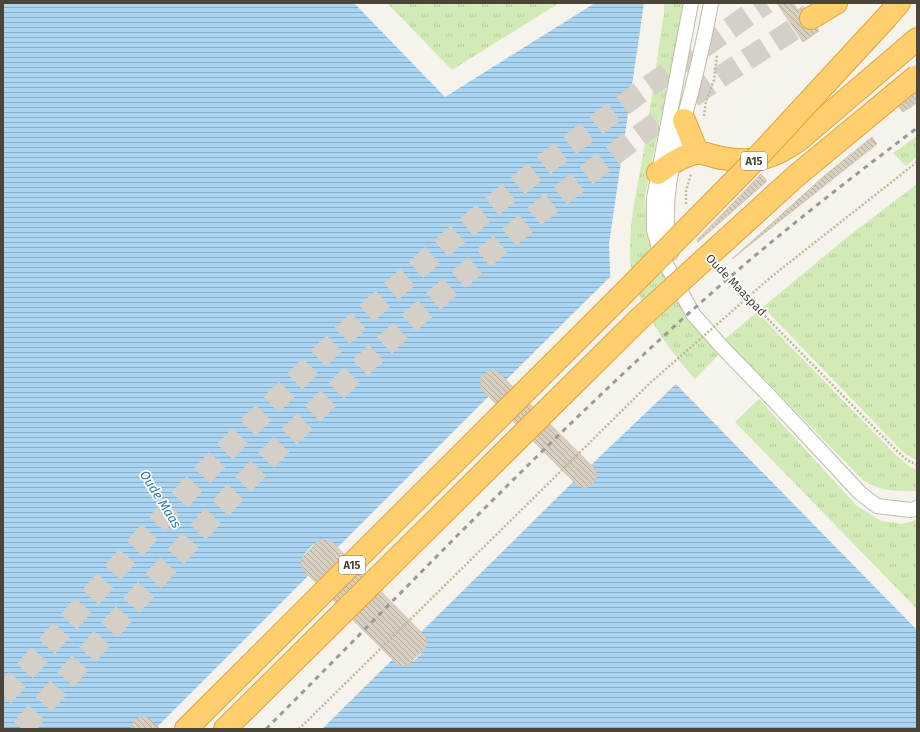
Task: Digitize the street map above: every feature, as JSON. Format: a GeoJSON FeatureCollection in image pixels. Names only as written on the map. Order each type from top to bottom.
{"type":"FeatureCollection","features":[{"type":"Feature","properties":{"kind":"highway"},"geometry":{"type":"LineString","coordinates":[[810,18],[836,3]]}},
{"type":"Feature","properties":{"kind":"highway","name":"A15"},"geometry":{"type":"LineString","coordinates":[[186,729],[708,209],[820,90],[898,3]]}},
{"type":"Feature","properties":{"kind":"highway","name":"A15"},"geometry":{"type":"LineString","coordinates":[[697,152],[724,159],[746,160],[770,157],[784,150],[800,139],[917,39]]}},
{"type":"Feature","properties":{"kind":"highway","name":"A15"},"geometry":{"type":"LineString","coordinates":[[225,729],[644,314],[796,176],[917,76]]}},
{"type":"Feature","properties":{"kind":"highway"},"geometry":{"type":"LineString","coordinates":[[665,168],[697,152],[693,121]]}},
{"type":"Feature","properties":{"kind":"street"},"geometry":{"type":"LineString","coordinates":[[691,3],[665,168],[668,182],[666,230],[678,285],[684,300],[693,314],[721,346],[860,493],[877,506],[911,510],[917,508]]}},
{"type":"Feature","properties":{"kind":"street"},"geometry":{"type":"LineString","coordinates":[[665,168],[693,121],[703,44],[711,3]]}},
{"type":"Feature","properties":{"kind":"path"},"geometry":{"type":"LineString","coordinates":[[693,121],[706,101],[714,80],[718,50]]}},
{"type":"Feature","properties":{"kind":"path"},"geometry":{"type":"LineString","coordinates":[[687,212],[686,191],[697,152]]}},
{"type":"Feature","properties":{"kind":"path"},"geometry":{"type":"LineString","coordinates":[[299,729],[650,383],[771,276],[917,162]]}},
{"type":"Feature","properties":{"kind":"path","name":"Oude Maaspad"},"geometry":{"type":"LineString","coordinates":[[719,270],[897,451],[917,465]]}},
{"type":"Feature","properties":{"kind":"green space"},"geometry":{"type":"Polygon","coordinates":[[[387,3],[559,3],[452,70],[387,3]]]}},
{"type":"Feature","properties":{"kind":"green space"},"geometry":{"type":"Polygon","coordinates":[[[664,3],[684,3],[645,196],[647,233],[671,291],[681,305],[723,350],[695,379],[668,345],[652,321],[639,295],[631,268],[630,236],[632,219],[643,155],[664,13],[664,3]]]}},
{"type":"Feature","properties":{"kind":"green space"},"geometry":{"type":"Polygon","coordinates":[[[917,136],[917,157],[906,166],[893,153],[917,136]]]}},
{"type":"Feature","properties":{"kind":"green space"},"geometry":{"type":"Polygon","coordinates":[[[917,184],[917,461],[903,452],[763,307],[846,238],[917,184]]]}},
{"type":"Feature","properties":{"kind":"green space"},"geometry":{"type":"Polygon","coordinates":[[[757,312],[895,454],[910,467],[917,469],[917,491],[895,491],[882,489],[863,480],[725,339],[757,312]]]}},
{"type":"Feature","properties":{"kind":"green space"},"geometry":{"type":"Polygon","coordinates":[[[759,399],[856,505],[881,521],[902,524],[917,520],[917,609],[735,422],[759,399]]]}},
{"type":"Feature","properties":{"kind":"water","name":"Oude Maas"},"geometry":{"type":"Polygon","coordinates":[[[3,3],[354,3],[445,97],[595,3],[644,3],[609,244],[610,273],[615,298],[628,323],[670,378],[917,630],[917,729],[160,729],[148,718],[142,717],[134,720],[131,729],[3,729],[3,3]],[[490,370],[481,377],[481,389],[578,486],[586,487],[593,484],[596,477],[595,469],[498,372],[490,370]],[[326,539],[321,540],[307,550],[301,565],[303,570],[397,664],[408,664],[413,661],[418,657],[425,646],[426,640],[424,635],[332,542],[326,539]]]}},
{"type":"Feature","properties":{"kind":"pier"},"geometry":{"type":"Polygon","coordinates":[[[612,275],[617,298],[630,322],[677,383],[590,466],[505,381],[612,275]]]}},
{"type":"Feature","properties":{"kind":"pier"},"geometry":{"type":"Polygon","coordinates":[[[490,395],[575,480],[420,633],[336,549],[490,395]]]}},
{"type":"Feature","properties":{"kind":"pier"},"geometry":{"type":"Polygon","coordinates":[[[310,574],[394,658],[322,729],[156,728],[310,574]]]}},
{"type":"Feature","properties":{"kind":"building"},"geometry":{"type":"Polygon","coordinates":[[[777,3],[796,3],[794,4],[798,10],[803,6],[819,31],[803,42],[777,3]]]}},
{"type":"Feature","properties":{"kind":"building"},"geometry":{"type":"Polygon","coordinates":[[[907,70],[917,80],[917,103],[903,112],[885,89],[886,86],[907,70]]]}},
{"type":"Feature","properties":{"kind":"building"},"geometry":{"type":"Polygon","coordinates":[[[872,137],[877,144],[732,259],[824,176],[872,137]]]}},
{"type":"Feature","properties":{"kind":"building"},"geometry":{"type":"Polygon","coordinates":[[[761,174],[767,181],[698,242],[697,240],[761,174]]]}},
{"type":"Feature","properties":{"kind":"building"},"geometry":{"type":"Polygon","coordinates":[[[490,370],[498,372],[595,469],[597,477],[593,484],[586,488],[578,486],[481,389],[481,377],[490,370]]]}},
{"type":"Feature","properties":{"kind":"building"},"geometry":{"type":"Polygon","coordinates":[[[323,539],[332,542],[424,635],[427,640],[426,647],[408,665],[402,666],[397,664],[303,570],[301,563],[303,557],[317,542],[323,539]]]}},
{"type":"Feature","properties":{"kind":"building"},"geometry":{"type":"Polygon","coordinates":[[[141,717],[149,718],[160,729],[131,729],[134,720],[141,717]]]}},
{"type":"Feature","properties":{"kind":"tunnel"},"geometry":{"type":"LineString","coordinates":[[3,696],[173,506],[261,414],[353,326],[452,239],[554,157],[659,79],[766,3]]}},
{"type":"Feature","properties":{"kind":"tunnel"},"geometry":{"type":"LineString","coordinates":[[22,729],[150,585],[237,491],[327,399],[413,319],[493,250],[660,120],[716,80],[811,18]]}},
{"type":"Feature","properties":{"kind":"railway"},"geometry":{"type":"LineString","coordinates":[[266,729],[487,506],[599,396],[657,342],[789,227],[917,128]]}}]}
